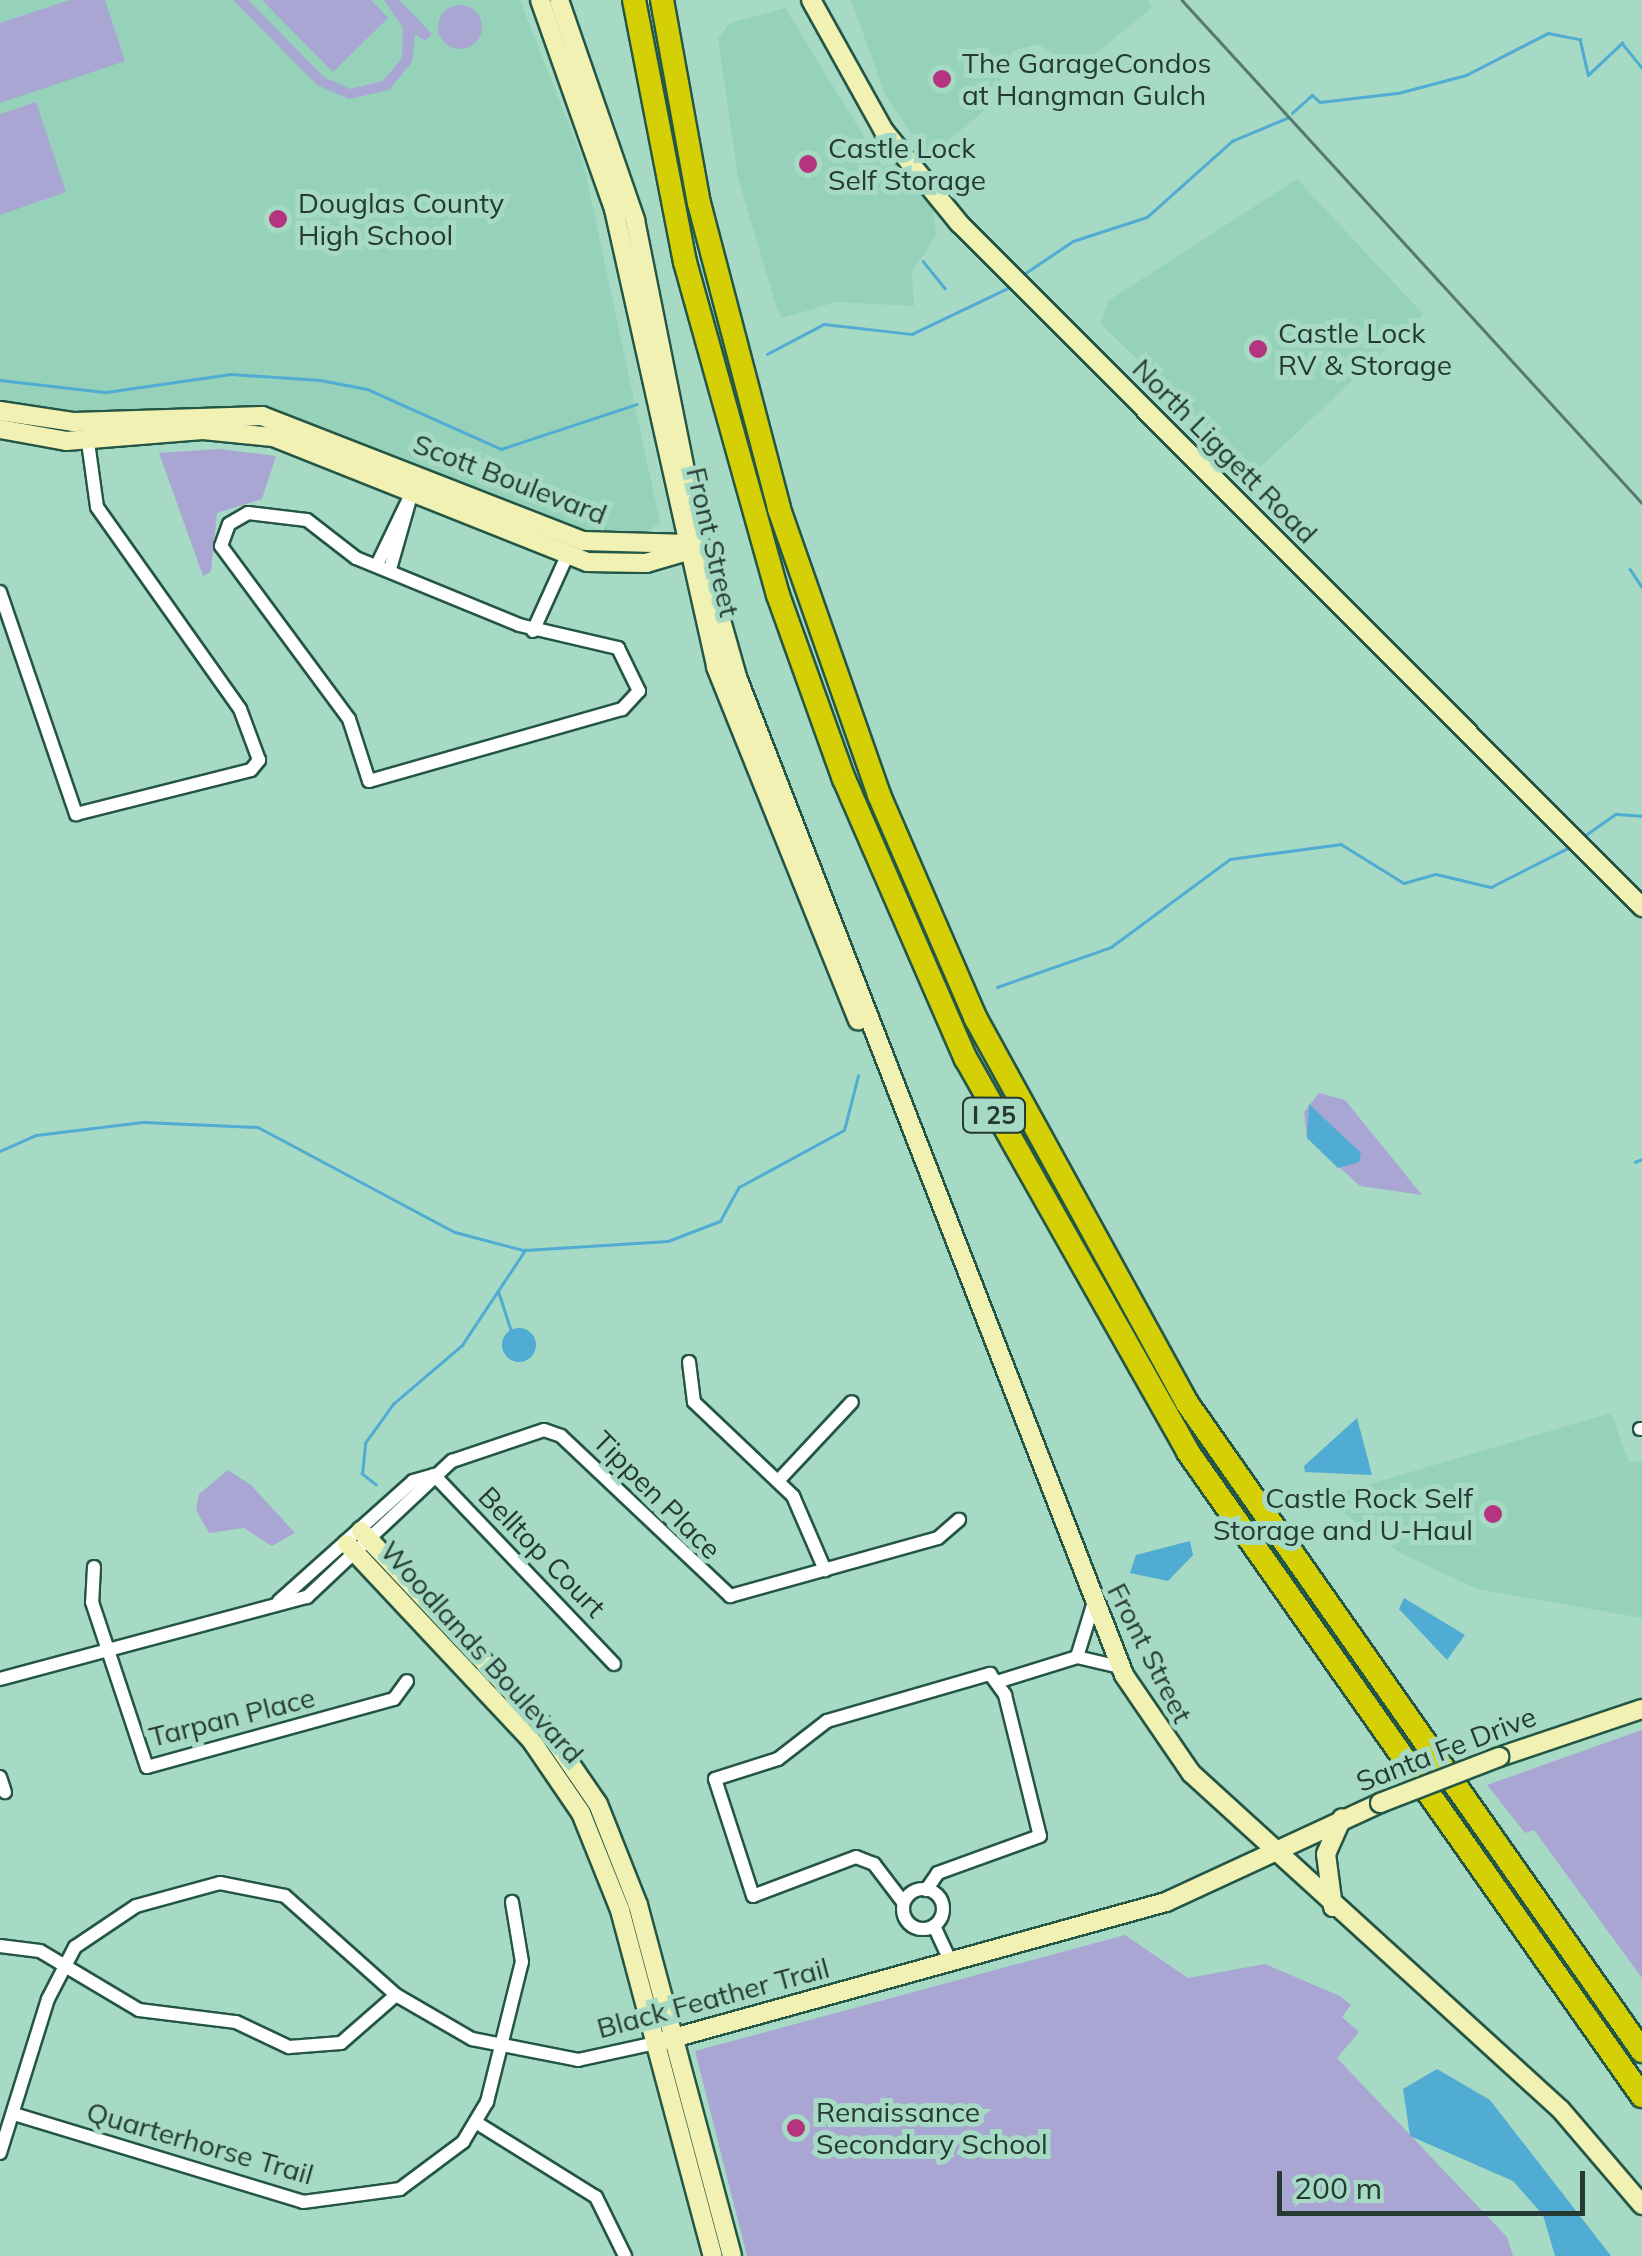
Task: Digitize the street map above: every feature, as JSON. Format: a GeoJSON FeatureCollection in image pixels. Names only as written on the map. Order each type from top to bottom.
{"type":"FeatureCollection","features":[{"type":"Feature","properties":{"kind":"highway","name":"I 25"},"geometry":{"type":"LineString","coordinates":[[634,0],[682,247],[778,595],[844,779],[966,1060],[1188,1452],[1642,2096]]}},
{"type":"Feature","properties":{"kind":"highway","name":"I 25"},"geometry":{"type":"LineString","coordinates":[[662,0],[708,240],[778,509],[879,795],[976,1020],[1072,1208],[1207,1434],[1642,2050]]}},
{"type":"Feature","properties":{"kind":"street","name":"Front Street"},"geometry":{"type":"LineString","coordinates":[[540,0],[614,209],[689,547],[738,732],[887,1080],[1120,1667],[1166,1746],[1334,1908],[1560,2110],[1642,2205]]}},
{"type":"Feature","properties":{"kind":"street","name":"Front Street"},"geometry":{"type":"LineString","coordinates":[[558,0],[635,220],[689,547]]}},
{"type":"Feature","properties":{"kind":"street","name":"North Liggett Road"},"geometry":{"type":"LineString","coordinates":[[810,0],[884,131],[960,224],[1642,907]]}},
{"type":"Feature","properties":{"kind":"street","name":"Scott Boulevard"},"geometry":{"type":"LineString","coordinates":[[0,411],[87,431]]}},
{"type":"Feature","properties":{"kind":"street","name":"Scott Boulevard"},"geometry":{"type":"LineString","coordinates":[[0,429],[257,434],[597,545],[689,547]]}},
{"type":"Feature","properties":{"kind":"street"},"geometry":{"type":"LineString","coordinates":[[0,592],[76,814],[251,770],[259,760],[240,710],[104,521],[87,431]]}},
{"type":"Feature","properties":{"kind":"street","name":"Scott Boulevard"},"geometry":{"type":"LineString","coordinates":[[414,488],[567,556],[628,565],[689,547]]}},
{"type":"Feature","properties":{"kind":"street"},"geometry":{"type":"LineString","coordinates":[[383,567],[414,488]]}},
{"type":"Feature","properties":{"kind":"street"},"geometry":{"type":"LineString","coordinates":[[276,514],[307,520],[383,567],[533,631],[628,652],[635,699],[369,781],[349,719],[221,546],[229,524],[276,514]]}},
{"type":"Feature","properties":{"kind":"street"},"geometry":{"type":"LineString","coordinates":[[533,631],[567,556]]}},
{"type":"Feature","properties":{"kind":"street"},"geometry":{"type":"LineString","coordinates":[[689,1362],[694,1402],[778,1481],[810,1520],[825,1570]]}},
{"type":"Feature","properties":{"kind":"street"},"geometry":{"type":"LineString","coordinates":[[778,1481],[852,1402]]}},
{"type":"Feature","properties":{"kind":"street","name":"Tippen Place"},"geometry":{"type":"LineString","coordinates":[[105,1650],[277,1602],[359,1543],[434,1474],[479,1448],[552,1430],[726,1596],[938,1538],[959,1520]]}},
{"type":"Feature","properties":{"kind":"street","name":"Belltop Court"},"geometry":{"type":"LineString","coordinates":[[434,1474],[614,1664]]}},
{"type":"Feature","properties":{"kind":"street","name":"Woodlands Boulevard"},"geometry":{"type":"LineString","coordinates":[[359,1543],[512,1718],[572,1796],[612,1885],[732,2256]]}},
{"type":"Feature","properties":{"kind":"street","name":"Tarpan Place"},"geometry":{"type":"LineString","coordinates":[[94,1567],[90,1592],[105,1650],[135,1753],[150,1768],[394,1699],[407,1681]]}},
{"type":"Feature","properties":{"kind":"street"},"geometry":{"type":"LineString","coordinates":[[1077,1657],[1093,1604]]}},
{"type":"Feature","properties":{"kind":"street"},"geometry":{"type":"LineString","coordinates":[[0,1679],[105,1650]]}},
{"type":"Feature","properties":{"kind":"street"},"geometry":{"type":"LineString","coordinates":[[934,1926],[913,1927],[904,1902],[874,1864],[856,1857],[754,1896],[715,1780],[778,1759],[838,1717],[984,1674],[1000,1681],[1077,1657],[1120,1667]]}},
{"type":"Feature","properties":{"kind":"street"},"geometry":{"type":"LineString","coordinates":[[904,1902],[926,1890],[938,1874],[1040,1836],[1000,1681]]}},
{"type":"Feature","properties":{"kind":"street","name":"Santa Fe Drive"},"geometry":{"type":"LineString","coordinates":[[1273,1848],[1499,1756],[1642,1709]]}},
{"type":"Feature","properties":{"kind":"street"},"geometry":{"type":"LineString","coordinates":[[0,1777],[4,1792]]}},
{"type":"Feature","properties":{"kind":"street"},"geometry":{"type":"LineString","coordinates":[[1334,1908],[1326,1854],[1342,1818]]}},
{"type":"Feature","properties":{"kind":"street","name":"Black Feather Trail"},"geometry":{"type":"LineString","coordinates":[[0,2153],[64,1963],[88,1933],[127,1910],[248,1883],[296,1903],[396,1995],[438,2024],[503,2048],[578,2060],[665,2040],[1176,1898],[1273,1848]]}},
{"type":"Feature","properties":{"kind":"street"},"geometry":{"type":"LineString","coordinates":[[926,1890],[941,1902],[934,1926],[951,1962]]}},
{"type":"Feature","properties":{"kind":"street","name":"Quarterhorse Trail"},"geometry":{"type":"LineString","coordinates":[[14,2114],[326,2204],[400,2189],[444,2162],[478,2123],[503,2048],[522,1962],[512,1902]]}},
{"type":"Feature","properties":{"kind":"street"},"geometry":{"type":"LineString","coordinates":[[0,1946],[64,1963],[139,2010],[236,2022],[306,2049],[357,2035],[396,1995]]}},
{"type":"Feature","properties":{"kind":"street","name":"Woodlands Boulevard"},"geometry":{"type":"LineString","coordinates":[[665,2040],[713,2256]]}},
{"type":"Feature","properties":{"kind":"street"},"geometry":{"type":"LineString","coordinates":[[478,2123],[596,2197],[624,2256]]}},
{"type":"Feature","properties":{"kind":"shaded area"},"geometry":{"type":"Polygon","coordinates":[[[0,0],[520,0],[583,161],[660,523],[640,536],[592,538],[260,407],[56,414],[0,403],[0,0]]]}},
{"type":"Feature","properties":{"kind":"shaded area"},"geometry":{"type":"Polygon","coordinates":[[[70,0],[105,0],[125,61],[0,103],[0,23],[70,0]]]}},
{"type":"Feature","properties":{"kind":"shaded area"},"geometry":{"type":"Polygon","coordinates":[[[233,0],[248,0],[324,77],[350,89],[383,81],[402,58],[403,28],[384,0],[399,0],[432,34],[425,41],[415,34],[412,62],[389,90],[349,99],[317,85],[233,0]]]}},
{"type":"Feature","properties":{"kind":"shaded area"},"geometry":{"type":"Polygon","coordinates":[[[262,0],[371,0],[388,18],[333,72],[262,0]]]}},
{"type":"Feature","properties":{"kind":"shaded area","name":"The GarageCondos at Hangman Gulch"},"geometry":{"type":"Polygon","coordinates":[[[851,0],[1147,0],[1153,7],[1075,70],[1039,44],[1013,51],[988,108],[927,157],[885,94],[851,0]]]}},
{"type":"Feature","properties":{"kind":"shaded area"},"geometry":{"type":"Polygon","coordinates":[[[460,5],[475,12],[482,27],[475,42],[460,49],[445,42],[438,27],[445,12],[460,5]]]}},
{"type":"Feature","properties":{"kind":"shaded area","name":"Castle Lock Self Storage"},"geometry":{"type":"Polygon","coordinates":[[[785,8],[882,166],[901,163],[933,203],[936,236],[912,272],[914,306],[837,302],[781,318],[738,178],[718,38],[730,23],[785,8]]]}},
{"type":"Feature","properties":{"kind":"shaded area"},"geometry":{"type":"Polygon","coordinates":[[[36,102],[66,192],[0,215],[0,114],[36,102]]]}},
{"type":"Feature","properties":{"kind":"shaded area","name":"Castle Lock RV & Storage"},"geometry":{"type":"Polygon","coordinates":[[[1297,179],[1423,314],[1253,474],[1101,324],[1108,301],[1297,179]]]}},
{"type":"Feature","properties":{"kind":"shaded area"},"geometry":{"type":"Polygon","coordinates":[[[218,449],[276,456],[262,499],[217,513],[211,572],[203,576],[159,453],[218,449]]]}},
{"type":"Feature","properties":{"kind":"shaded area"},"geometry":{"type":"Polygon","coordinates":[[[1319,1093],[1345,1100],[1422,1195],[1360,1186],[1307,1138],[1304,1112],[1319,1093]]]}},
{"type":"Feature","properties":{"kind":"shaded area"},"geometry":{"type":"Polygon","coordinates":[[[1309,1104],[1361,1153],[1359,1162],[1338,1168],[1307,1138],[1309,1104]]]}},
{"type":"Feature","properties":{"kind":"shaded area"},"geometry":{"type":"Polygon","coordinates":[[[519,1328],[531,1333],[536,1345],[531,1357],[519,1362],[507,1357],[502,1345],[507,1333],[519,1328]]]}},
{"type":"Feature","properties":{"kind":"shaded area","name":"Castle Rock Self Storage and U-Haul"},"geometry":{"type":"Polygon","coordinates":[[[1611,1413],[1629,1463],[1642,1461],[1642,1618],[1477,1589],[1402,1554],[1322,1498],[1611,1413]]]}},
{"type":"Feature","properties":{"kind":"shaded area"},"geometry":{"type":"Polygon","coordinates":[[[1357,1418],[1372,1475],[1305,1472],[1304,1466],[1357,1418]]]}},
{"type":"Feature","properties":{"kind":"shaded area"},"geometry":{"type":"Polygon","coordinates":[[[228,1470],[251,1485],[295,1533],[272,1546],[244,1528],[209,1533],[196,1510],[199,1494],[228,1470]]]}},
{"type":"Feature","properties":{"kind":"shaded area"},"geometry":{"type":"Polygon","coordinates":[[[1190,1541],[1193,1555],[1168,1581],[1130,1573],[1136,1555],[1190,1541]]]}},
{"type":"Feature","properties":{"kind":"shaded area"},"geometry":{"type":"Polygon","coordinates":[[[1404,1598],[1465,1635],[1447,1660],[1399,1609],[1404,1598]]]}},
{"type":"Feature","properties":{"kind":"shaded area"},"geometry":{"type":"Polygon","coordinates":[[[1642,1730],[1642,1978],[1534,1830],[1525,1833],[1487,1785],[1642,1730]]]}},
{"type":"Feature","properties":{"kind":"shaded area"},"geometry":{"type":"Polygon","coordinates":[[[1125,1935],[1188,1978],[1265,1964],[1340,1996],[1351,2005],[1342,2017],[1359,2032],[1337,2058],[1507,2237],[1513,2256],[747,2256],[695,2051],[1125,1935]]]}},
{"type":"Feature","properties":{"kind":"shaded area"},"geometry":{"type":"Polygon","coordinates":[[[1437,2069],[1490,2100],[1611,2256],[1555,2256],[1543,2215],[1513,2181],[1410,2136],[1403,2089],[1437,2069]]]}},
{"type":"Feature","properties":{"kind":"waterway"},"geometry":{"type":"LineString","coordinates":[[1292,113],[1312,95],[1320,102],[1398,93],[1466,75],[1548,33],[1580,39],[1588,75],[1622,43],[1642,68]]}},
{"type":"Feature","properties":{"kind":"waterway"},"geometry":{"type":"LineString","coordinates":[[1024,274],[1073,241],[1147,217],[1232,141],[1287,118]]}},
{"type":"Feature","properties":{"kind":"waterway"},"geometry":{"type":"LineString","coordinates":[[923,261],[945,288]]}},
{"type":"Feature","properties":{"kind":"waterway"},"geometry":{"type":"LineString","coordinates":[[767,354],[824,324],[912,334],[1010,287]]}},
{"type":"Feature","properties":{"kind":"waterway"},"geometry":{"type":"LineString","coordinates":[[0,380],[106,392],[231,374],[320,380],[367,389],[501,449],[637,404]]}},
{"type":"Feature","properties":{"kind":"waterway"},"geometry":{"type":"LineString","coordinates":[[1630,569],[1642,587]]}},
{"type":"Feature","properties":{"kind":"waterway"},"geometry":{"type":"LineString","coordinates":[[1587,834],[1616,814],[1642,816]]}},
{"type":"Feature","properties":{"kind":"waterway"},"geometry":{"type":"LineString","coordinates":[[997,987],[1111,947],[1230,859],[1341,844],[1404,883],[1436,874],[1491,887],[1568,848]]}},
{"type":"Feature","properties":{"kind":"waterway"},"geometry":{"type":"LineString","coordinates":[[376,1485],[362,1474],[365,1443],[393,1404],[462,1345],[525,1250],[668,1241],[720,1221],[739,1187],[844,1130],[858,1076]]}},
{"type":"Feature","properties":{"kind":"waterway"},"geometry":{"type":"LineString","coordinates":[[0,1151],[36,1135],[144,1122],[258,1127],[455,1232],[523,1250]]}},
{"type":"Feature","properties":{"kind":"waterway"},"geometry":{"type":"LineString","coordinates":[[1635,1162],[1642,1159]]}},
{"type":"Feature","properties":{"kind":"waterway"},"geometry":{"type":"LineString","coordinates":[[499,1293],[512,1333]]}},
{"type":"Feature","properties":{"kind":"railway"},"geometry":{"type":"LineString","coordinates":[[1182,0],[1642,503]]}},
{"type":"Feature","properties":{"kind":"place","name":"The GarageCondos at Hangman Gulch"},"geometry":{"type":"Point","coordinates":[942,79]}},
{"type":"Feature","properties":{"kind":"place","name":"Castle Lock Self Storage"},"geometry":{"type":"Point","coordinates":[808,164]}},
{"type":"Feature","properties":{"kind":"place","name":"Douglas County High School"},"geometry":{"type":"Point","coordinates":[278,219]}},
{"type":"Feature","properties":{"kind":"place","name":"Castle Lock RV & Storage"},"geometry":{"type":"Point","coordinates":[1258,349]}},
{"type":"Feature","properties":{"kind":"place","name":"Castle Rock Self Storage and U-Haul"},"geometry":{"type":"Point","coordinates":[1493,1514]}},
{"type":"Feature","properties":{"kind":"place","name":"Renaissance Secondary School"},"geometry":{"type":"Point","coordinates":[796,2128]}}]}
